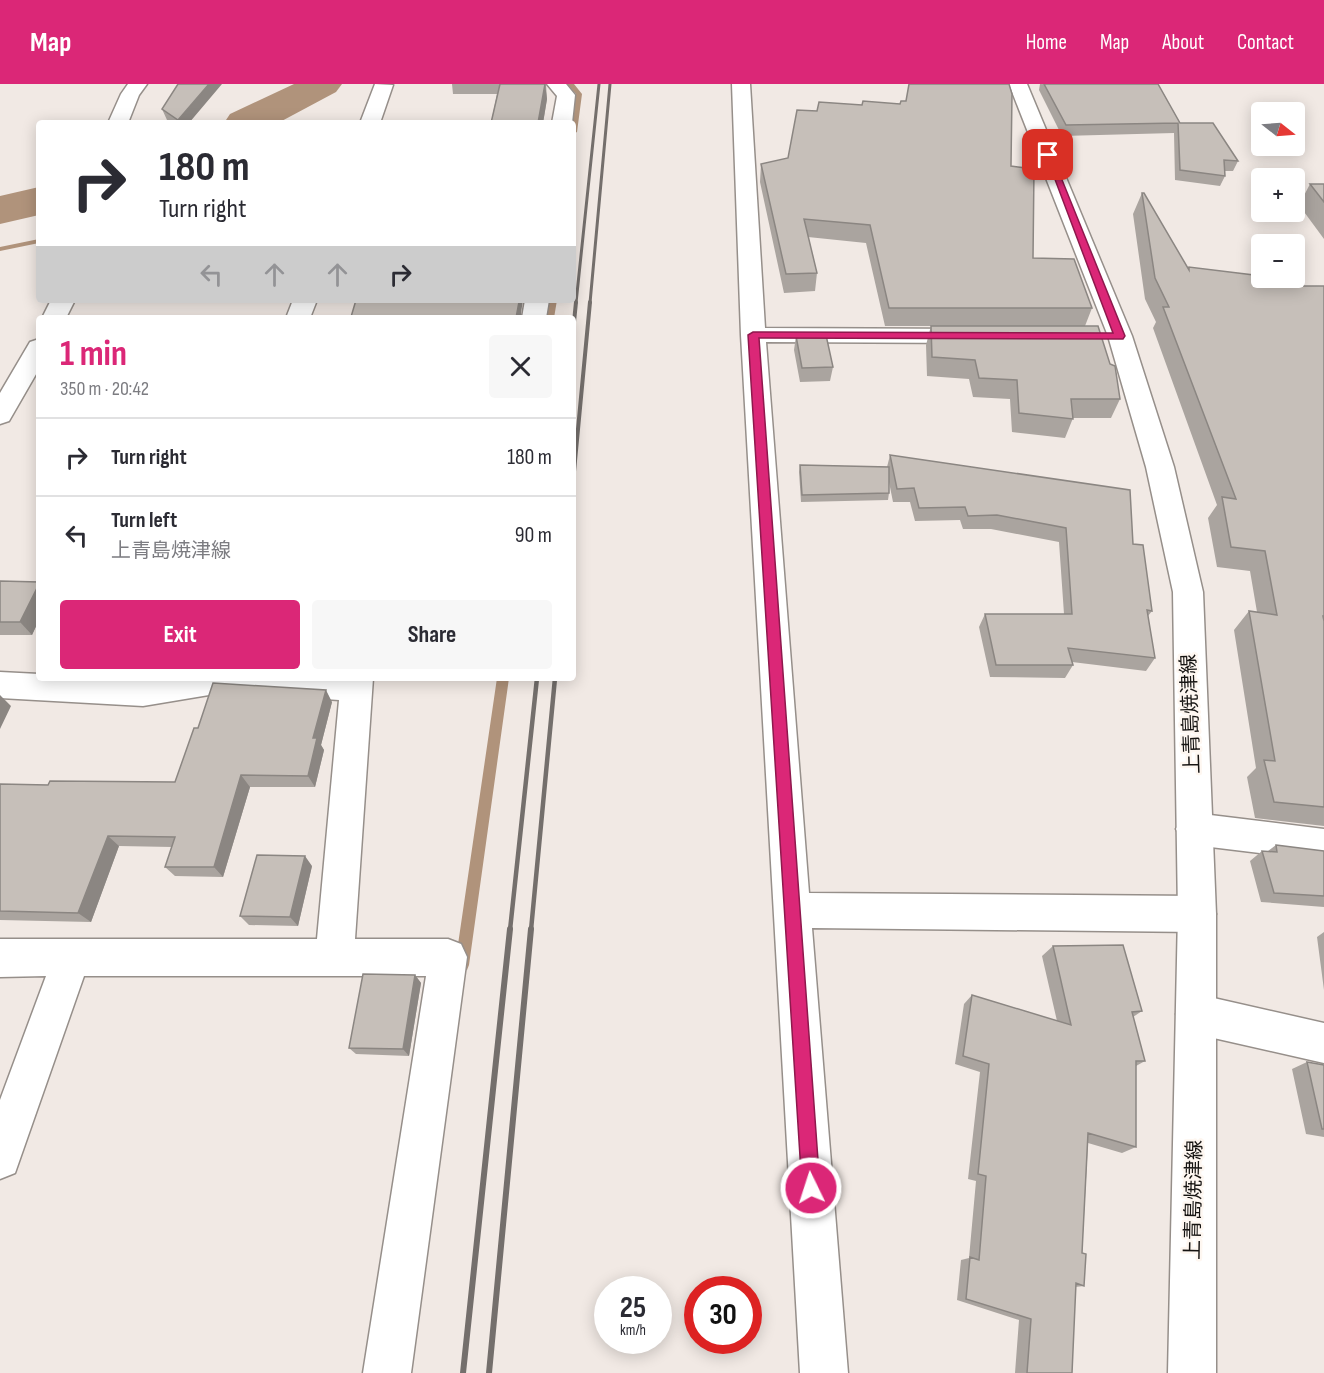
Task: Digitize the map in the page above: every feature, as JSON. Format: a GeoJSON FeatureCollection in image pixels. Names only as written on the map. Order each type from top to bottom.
{"type":"FeatureCollection","features":[{"type":"Feature","properties":{"kind":"street"},"geometry":{"type":"LineString","coordinates":[[119,120],[130,94],[138,84]]}},
{"type":"Feature","properties":{"kind":"street"},"geometry":{"type":"LineString","coordinates":[[556,84],[566,95],[562,120]]}},
{"type":"Feature","properties":{"kind":"street"},"geometry":{"type":"LineString","coordinates":[[741,84],[753,335],[824,1373]]}},
{"type":"Feature","properties":{"kind":"street","name":"上青島焼津線"},"geometry":{"type":"LineString","coordinates":[[1018,84],[1108,336],[1160,467],[1188,592],[1197,914],[1192,1373]]}},
{"type":"Feature","properties":{"kind":"street"},"geometry":{"type":"LineString","coordinates":[[371,120],[384,85]]}},
{"type":"Feature","properties":{"kind":"street"},"geometry":{"type":"LineString","coordinates":[[753,335],[1002,336]]}},
{"type":"Feature","properties":{"kind":"street"},"geometry":{"type":"LineString","coordinates":[[0,415],[36,352]]}},
{"type":"Feature","properties":{"kind":"street"},"geometry":{"type":"LineString","coordinates":[[0,685],[143,693],[215,681]]}},
{"type":"Feature","properties":{"kind":"street"},"geometry":{"type":"LineString","coordinates":[[292,681],[357,683],[334,959]]}},
{"type":"Feature","properties":{"kind":"street"},"geometry":{"type":"LineString","coordinates":[[1194,829],[1324,844]]}},
{"type":"Feature","properties":{"kind":"street"},"geometry":{"type":"LineString","coordinates":[[791,910],[1197,914]]}},
{"type":"Feature","properties":{"kind":"street"},"geometry":{"type":"LineString","coordinates":[[0,958],[448,957],[387,1373]]}},
{"type":"Feature","properties":{"kind":"street"},"geometry":{"type":"LineString","coordinates":[[0,1158],[71,959]]}},
{"type":"Feature","properties":{"kind":"street"},"geometry":{"type":"LineString","coordinates":[[1196,1014],[1324,1043]]}},
{"type":"Feature","properties":{"kind":"building"},"geometry":{"type":"Polygon","coordinates":[[[178,84],[209,84],[178,120],[162,109],[178,84]]]}},
{"type":"Feature","properties":{"kind":"building"},"geometry":{"type":"Polygon","coordinates":[[[500,84],[545,84],[539,120],[492,120],[500,84]]]}},
{"type":"Feature","properties":{"kind":"building"},"geometry":{"type":"Polygon","coordinates":[[[909,84],[1009,84],[1012,94],[1011,166],[1034,169],[1033,258],[1074,259],[1092,308],[889,308],[870,225],[804,219],[817,273],[786,274],[761,164],[788,158],[797,110],[817,111],[819,102],[862,105],[863,101],[900,104],[901,101],[906,101],[909,84]]]}},
{"type":"Feature","properties":{"kind":"building"},"geometry":{"type":"Polygon","coordinates":[[[1044,84],[1158,84],[1180,123],[1213,123],[1238,161],[1224,160],[1225,176],[1180,170],[1178,123],[1066,125],[1044,84]]]}},
{"type":"Feature","properties":{"kind":"building"},"geometry":{"type":"Polygon","coordinates":[[[1310,184],[1324,184],[1324,202],[1310,184]]]}},
{"type":"Feature","properties":{"kind":"building"},"geometry":{"type":"Polygon","coordinates":[[[1142,193],[1189,270],[1189,267],[1251,275],[1251,288],[1324,286],[1324,807],[1274,802],[1264,760],[1275,761],[1249,611],[1277,615],[1265,551],[1231,547],[1222,497],[1236,499],[1163,307],[1169,307],[1155,278],[1142,193]]]}},
{"type":"Feature","properties":{"kind":"building"},"geometry":{"type":"Polygon","coordinates":[[[355,303],[519,303],[517,315],[352,315],[355,303]]]}},
{"type":"Feature","properties":{"kind":"building"},"geometry":{"type":"Polygon","coordinates":[[[931,326],[1098,326],[1110,364],[1115,366],[1120,399],[1071,399],[1073,419],[1019,413],[1017,380],[979,378],[975,360],[932,357],[931,326]]]}},
{"type":"Feature","properties":{"kind":"building"},"geometry":{"type":"Polygon","coordinates":[[[826,335],[833,367],[802,368],[796,336],[826,335]]]}},
{"type":"Feature","properties":{"kind":"building"},"geometry":{"type":"Polygon","coordinates":[[[890,455],[1130,490],[1133,544],[1143,545],[1152,611],[1147,610],[1155,658],[1068,648],[1073,665],[996,665],[985,614],[1072,614],[1066,528],[997,515],[968,516],[965,507],[919,508],[914,488],[897,489],[890,455]]]}},
{"type":"Feature","properties":{"kind":"building"},"geometry":{"type":"Polygon","coordinates":[[[800,465],[889,467],[889,493],[802,495],[800,465]]]}},
{"type":"Feature","properties":{"kind":"building"},"geometry":{"type":"Polygon","coordinates":[[[0,581],[36,582],[36,590],[20,622],[0,622],[0,581]]]}},
{"type":"Feature","properties":{"kind":"building"},"geometry":{"type":"Polygon","coordinates":[[[213,683],[326,690],[313,738],[317,738],[308,776],[241,775],[214,867],[165,867],[175,837],[108,836],[78,913],[0,911],[0,784],[48,785],[50,781],[175,782],[194,728],[198,728],[213,683]]]}},
{"type":"Feature","properties":{"kind":"building"},"geometry":{"type":"Polygon","coordinates":[[[1276,845],[1324,851],[1324,896],[1274,893],[1262,851],[1277,852],[1276,845]]]}},
{"type":"Feature","properties":{"kind":"building"},"geometry":{"type":"Polygon","coordinates":[[[257,855],[305,856],[290,917],[240,916],[257,855]]]}},
{"type":"Feature","properties":{"kind":"building"},"geometry":{"type":"Polygon","coordinates":[[[1123,945],[1142,1011],[1132,1012],[1145,1061],[1136,1061],[1136,1147],[1088,1133],[1082,1253],[1086,1254],[1084,1286],[1076,1283],[1072,1373],[1027,1373],[1031,1319],[966,1299],[970,1257],[979,1260],[986,1176],[978,1174],[989,1064],[963,1056],[972,995],[1071,1025],[1053,946],[1123,945]]]}},
{"type":"Feature","properties":{"kind":"building"},"geometry":{"type":"Polygon","coordinates":[[[363,974],[415,975],[403,1049],[349,1048],[363,974]]]}},
{"type":"Feature","properties":{"kind":"building"},"geometry":{"type":"Polygon","coordinates":[[[1307,1062],[1324,1065],[1324,1129],[1322,1129],[1307,1062]]]}},
{"type":"Feature","properties":{"kind":"waterway"},"geometry":{"type":"LineString","coordinates":[[251,120],[322,84]]}},
{"type":"Feature","properties":{"kind":"waterway"},"geometry":{"type":"LineString","coordinates":[[570,84],[579,94],[575,120]]}},
{"type":"Feature","properties":{"kind":"waterway"},"geometry":{"type":"LineString","coordinates":[[0,210],[36,202]]}},
{"type":"Feature","properties":{"kind":"waterway"},"geometry":{"type":"LineString","coordinates":[[0,249],[36,242]]}},
{"type":"Feature","properties":{"kind":"waterway"},"geometry":{"type":"LineString","coordinates":[[550,315],[552,303]]}},
{"type":"Feature","properties":{"kind":"waterway"},"geometry":{"type":"LineString","coordinates":[[462,965],[503,681]]}},
{"type":"Feature","properties":{"kind":"railway"},"geometry":{"type":"LineString","coordinates":[[576,303],[599,84]]}},
{"type":"Feature","properties":{"kind":"railway"},"geometry":{"type":"LineString","coordinates":[[590,303],[610,84]]}},
{"type":"Feature","properties":{"kind":"railway"},"geometry":{"type":"LineString","coordinates":[[576,450],[590,302]]}},
{"type":"Feature","properties":{"kind":"railway"},"geometry":{"type":"LineString","coordinates":[[575,315],[576,303]]}},
{"type":"Feature","properties":{"kind":"railway"},"geometry":{"type":"LineString","coordinates":[[510,930],[537,681]]}},
{"type":"Feature","properties":{"kind":"railway"},"geometry":{"type":"LineString","coordinates":[[531,930],[555,681]]}},
{"type":"Feature","properties":{"kind":"railway"},"geometry":{"type":"LineString","coordinates":[[463,1373],[510,929]]}},
{"type":"Feature","properties":{"kind":"railway"},"geometry":{"type":"LineString","coordinates":[[489,1373],[531,929]]}},
{"type":"Feature","properties":{"kind":"route"},"geometry":{"type":"LineString","coordinates":[[811,1188],[753,335],[1120,336],[1048,155]]}}]}
